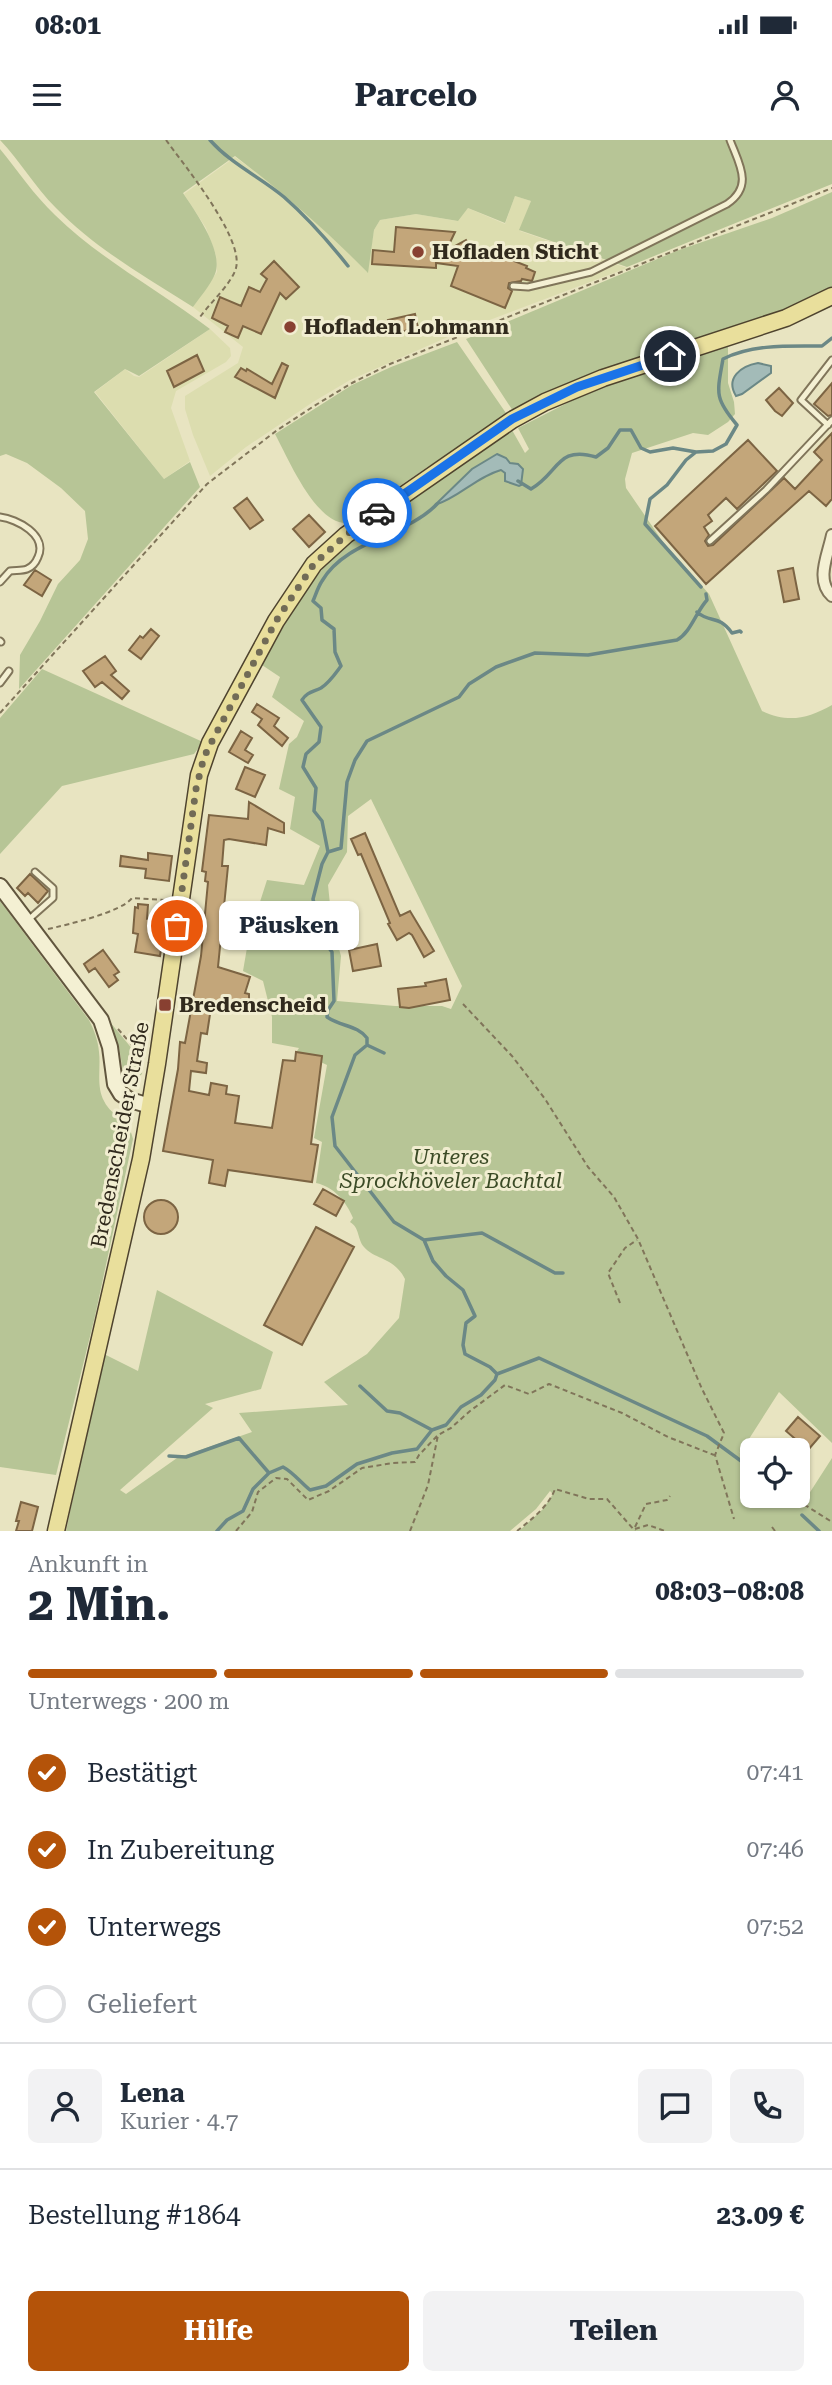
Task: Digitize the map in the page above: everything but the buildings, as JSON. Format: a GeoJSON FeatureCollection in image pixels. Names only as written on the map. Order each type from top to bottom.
{"type":"FeatureCollection","features":[{"type":"Feature","properties":{"kind":"main road","name":"Bredenscheider Straße"},"geometry":{"type":"LineString","coordinates":[[56,1531],[141,1159],[196,789],[204,757],[276,621],[314,564],[346,535],[512,419],[603,378],[786,318],[832,296]]}},
{"type":"Feature","properties":{"kind":"main road"},"geometry":{"type":"LineString","coordinates":[[0,886],[101,1020],[110,1047],[115,1084],[121,1094],[130,1100],[150,1106]]}},
{"type":"Feature","properties":{"kind":"street"},"geometry":{"type":"LineString","coordinates":[[832,535],[822,580],[832,596]]}},
{"type":"Feature","properties":{"kind":"lane"},"geometry":{"type":"LineString","coordinates":[[513,286],[528,287],[591,272],[727,204],[737,196],[743,183],[740,164],[730,140]]}},
{"type":"Feature","properties":{"kind":"lane"},"geometry":{"type":"LineString","coordinates":[[710,541],[766,490],[830,422],[801,400],[832,360]]}},
{"type":"Feature","properties":{"kind":"lane"},"geometry":{"type":"LineString","coordinates":[[0,517],[17,522],[31,532],[39,543],[40,552],[28,569],[10,571],[0,582]]}},
{"type":"Feature","properties":{"kind":"lane"},"geometry":{"type":"LineString","coordinates":[[0,683],[9,671]]}},
{"type":"Feature","properties":{"kind":"lane"},"geometry":{"type":"LineString","coordinates":[[31,926],[52,898],[52,888],[35,872]]}},
{"type":"Feature","properties":{"kind":"path"},"geometry":{"type":"LineString","coordinates":[[166,140],[206,193],[237,258],[236,270],[200,317]]}},
{"type":"Feature","properties":{"kind":"path"},"geometry":{"type":"LineString","coordinates":[[0,713],[207,484],[276,430],[314,405],[352,383],[410,357],[832,188]]}},
{"type":"Feature","properties":{"kind":"path"},"geometry":{"type":"LineString","coordinates":[[31,926],[96,917],[128,903],[132,898],[180,901]]}},
{"type":"Feature","properties":{"kind":"path"},"geometry":{"type":"LineString","coordinates":[[463,1004],[512,1056],[545,1099],[588,1167],[614,1197],[638,1240],[702,1389],[724,1433],[716,1454],[734,1519]]}},
{"type":"Feature","properties":{"kind":"path"},"geometry":{"type":"LineString","coordinates":[[112,1021],[137,1054],[146,1061],[157,1064]]}},
{"type":"Feature","properties":{"kind":"path"},"geometry":{"type":"LineString","coordinates":[[620,1303],[608,1273],[625,1248],[638,1240]]}},
{"type":"Feature","properties":{"kind":"path"},"geometry":{"type":"LineString","coordinates":[[236,1531],[252,1512],[258,1492],[276,1478],[287,1479],[308,1500],[329,1491],[362,1468],[393,1462],[415,1462],[439,1435],[505,1385],[529,1394],[549,1384],[622,1413],[668,1437],[716,1454]]}},
{"type":"Feature","properties":{"kind":"path"},"geometry":{"type":"LineString","coordinates":[[410,1531],[428,1485],[439,1435]]}},
{"type":"Feature","properties":{"kind":"path"},"geometry":{"type":"LineString","coordinates":[[517,1531],[552,1498],[555,1489],[589,1499],[607,1499],[635,1530]]}},
{"type":"Feature","properties":{"kind":"path"},"geometry":{"type":"LineString","coordinates":[[635,1530],[646,1504],[667,1500],[670,1496]]}},
{"type":"Feature","properties":{"kind":"path"},"geometry":{"type":"LineString","coordinates":[[810,1508],[832,1522]]}},
{"type":"Feature","properties":{"kind":"path"},"geometry":{"type":"LineString","coordinates":[[635,1530],[648,1525],[665,1531]]}},
{"type":"Feature","properties":{"kind":"path"},"geometry":{"type":"LineString","coordinates":[[772,1527],[775,1531]]}},
{"type":"Feature","properties":{"kind":"green space"},"geometry":{"type":"Polygon","coordinates":[[[0,140],[832,140],[832,184],[627,267],[519,230],[531,201],[515,196],[505,223],[468,208],[458,221],[416,214],[380,220],[374,230],[368,273],[303,212],[235,156],[183,193],[207,232],[217,265],[208,287],[193,307],[121,261],[71,223],[48,200],[0,140]]]}},
{"type":"Feature","properties":{"kind":"green space"},"geometry":{"type":"Polygon","coordinates":[[[0,149],[40,199],[73,231],[111,261],[210,329],[139,376],[125,369],[94,392],[164,479],[190,462],[200,487],[19,689],[20,655],[58,584],[80,560],[88,539],[85,511],[61,488],[27,463],[6,454],[0,456],[0,149]]]}},
{"type":"Feature","properties":{"kind":"green space"},"geometry":{"type":"Polygon","coordinates":[[[235,157],[273,185],[331,235],[367,272],[374,230],[380,220],[416,214],[457,221],[468,208],[505,224],[515,196],[531,201],[520,231],[627,268],[466,329],[350,380],[246,447],[210,476],[193,435],[185,409],[185,396],[238,363],[243,347],[193,307],[217,272],[216,255],[206,228],[184,194],[235,157]]]}},
{"type":"Feature","properties":{"kind":"green space"},"geometry":{"type":"Polygon","coordinates":[[[832,192],[832,290],[806,305],[513,411],[466,339],[679,250],[772,218],[832,192]]]}},
{"type":"Feature","properties":{"kind":"green space"},"geometry":{"type":"Polygon","coordinates":[[[210,329],[230,348],[231,356],[226,362],[176,391],[171,408],[190,461],[164,479],[95,392],[125,369],[139,377],[210,329]]]}},
{"type":"Feature","properties":{"kind":"green space"},"geometry":{"type":"Polygon","coordinates":[[[457,342],[508,416],[346,523],[335,520],[324,512],[304,488],[275,434],[352,385],[457,342]]]}},
{"type":"Feature","properties":{"kind":"green space","name":"Unteres Sprockhöveler Bachtal"},"geometry":{"type":"Polygon","coordinates":[[[728,343],[728,383],[735,414],[708,435],[693,433],[632,453],[625,479],[626,488],[663,542],[709,594],[762,711],[780,717],[797,718],[814,714],[832,705],[832,1443],[779,1392],[750,1438],[740,1438],[740,1508],[810,1508],[810,1492],[832,1458],[832,1531],[519,1531],[543,1509],[553,1494],[550,1491],[536,1509],[510,1531],[66,1531],[104,1354],[138,1371],[157,1290],[273,1352],[261,1389],[205,1404],[213,1408],[120,1490],[126,1494],[177,1458],[252,1432],[239,1413],[348,1405],[324,1382],[367,1354],[399,1318],[405,1279],[401,1272],[364,1247],[350,1222],[353,1218],[347,1206],[334,1191],[316,1183],[322,1142],[314,1138],[327,1065],[297,1051],[299,1048],[272,1043],[272,1017],[263,981],[243,971],[249,936],[267,880],[304,885],[320,846],[290,829],[295,797],[279,789],[289,744],[297,737],[304,721],[272,697],[280,677],[262,665],[296,604],[333,555],[398,504],[512,430],[525,453],[529,449],[518,428],[583,395],[670,361],[728,343]],[[371,799],[348,816],[347,852],[328,885],[332,924],[341,956],[337,1001],[395,1006],[442,1006],[451,1009],[462,986],[371,799]]]}},
{"type":"Feature","properties":{"kind":"green space"},"geometry":{"type":"Polygon","coordinates":[[[42,669],[203,742],[194,754],[62,786],[0,854],[0,718],[42,669]]]}},
{"type":"Feature","properties":{"kind":"green space"},"geometry":{"type":"Polygon","coordinates":[[[0,901],[89,1020],[96,1035],[102,1095],[108,1107],[128,1125],[133,1139],[95,1316],[56,1475],[0,1467],[0,901]]]}},
{"type":"Feature","properties":{"kind":"green space"},"geometry":{"type":"Polygon","coordinates":[[[110,1022],[143,1062],[142,1074],[137,1078],[124,1077],[119,1047],[110,1022]]]}},
{"type":"Feature","properties":{"kind":"water"},"geometry":{"type":"Polygon","coordinates":[[[758,363],[771,366],[771,373],[736,396],[732,384],[736,374],[758,363]]]}},
{"type":"Feature","properties":{"kind":"water"},"geometry":{"type":"Polygon","coordinates":[[[497,454],[523,469],[521,485],[505,481],[505,473],[501,470],[435,505],[472,469],[497,454]]]}},
{"type":"Feature","properties":{"kind":"waterway"},"geometry":{"type":"LineString","coordinates":[[210,140],[227,156],[293,205],[348,266]]}},
{"type":"Feature","properties":{"kind":"waterway"},"geometry":{"type":"LineString","coordinates":[[518,481],[531,489],[566,458],[583,454],[596,457],[608,448],[620,430],[631,430],[641,448],[650,452],[673,448],[696,452],[713,451],[726,444],[737,425],[724,408],[719,395],[723,359],[759,348],[822,346],[832,338]]}},
{"type":"Feature","properties":{"kind":"waterway"},"geometry":{"type":"LineString","coordinates":[[696,452],[686,460],[667,485],[650,499],[645,524],[701,587]]}},
{"type":"Feature","properties":{"kind":"waterway"},"geometry":{"type":"LineString","coordinates":[[217,1531],[227,1520],[243,1511],[253,1489],[269,1473],[283,1467],[310,1490],[326,1486],[357,1464],[392,1453],[417,1449],[432,1430],[446,1425],[461,1407],[481,1395],[497,1374],[490,1367],[465,1354],[463,1345],[466,1323],[475,1316],[463,1290],[433,1261],[424,1240],[394,1222],[335,1146],[332,1117],[355,1055],[367,1045],[367,1038],[359,1031],[327,1017],[334,1001],[332,952],[322,939],[313,899],[328,852],[322,821],[314,811],[316,788],[303,767],[306,754],[319,742],[321,727],[302,700],[327,683],[341,666],[335,652],[334,629],[322,620],[321,608],[313,601],[319,586],[333,567],[346,556],[410,524],[437,504]]}},
{"type":"Feature","properties":{"kind":"waterway"},"geometry":{"type":"LineString","coordinates":[[328,852],[341,848],[347,782],[355,760],[367,741],[459,697],[469,684],[496,667],[535,653],[588,655],[677,640],[686,632],[707,600],[706,594]]}},
{"type":"Feature","properties":{"kind":"waterway"},"geometry":{"type":"LineString","coordinates":[[697,612],[723,623],[732,633],[741,632]]}},
{"type":"Feature","properties":{"kind":"waterway"},"geometry":{"type":"LineString","coordinates":[[367,1045],[384,1053]]}},
{"type":"Feature","properties":{"kind":"waterway"},"geometry":{"type":"LineString","coordinates":[[424,1240],[482,1233],[555,1273],[563,1273]]}},
{"type":"Feature","properties":{"kind":"waterway"},"geometry":{"type":"LineString","coordinates":[[497,1374],[539,1358],[707,1436],[740,1460]]}},
{"type":"Feature","properties":{"kind":"waterway"},"geometry":{"type":"LineString","coordinates":[[360,1386],[387,1411],[400,1413],[432,1430]]}},
{"type":"Feature","properties":{"kind":"waterway"},"geometry":{"type":"LineString","coordinates":[[169,1456],[186,1457],[239,1438],[269,1473]]}},
{"type":"Feature","properties":{"kind":"waterway"},"geometry":{"type":"LineString","coordinates":[[802,1515],[819,1531]]}},
{"type":"Feature","properties":{"kind":"way so far"},"geometry":{"type":"LineString","coordinates":[[177,926],[196,789],[204,757],[276,621],[314,564],[346,535],[377,513]]}},
{"type":"Feature","properties":{"kind":"place","name":"Hofladen Sticht"},"geometry":{"type":"Point","coordinates":[418,252]}},
{"type":"Feature","properties":{"kind":"place","name":"Hofladen Lohmann"},"geometry":{"type":"Point","coordinates":[290,327]}},
{"type":"Feature","properties":{"kind":"place","name":"Päusken"},"geometry":{"type":"Point","coordinates":[177,926]}},
{"type":"Feature","properties":{"kind":"place","name":"Bredenscheid"},"geometry":{"type":"Point","coordinates":[165,1005]}},
{"type":"Feature","properties":{"kind":"route"},"geometry":{"type":"LineString","coordinates":[[377,513],[512,419],[577,387],[670,356]]}}]}
